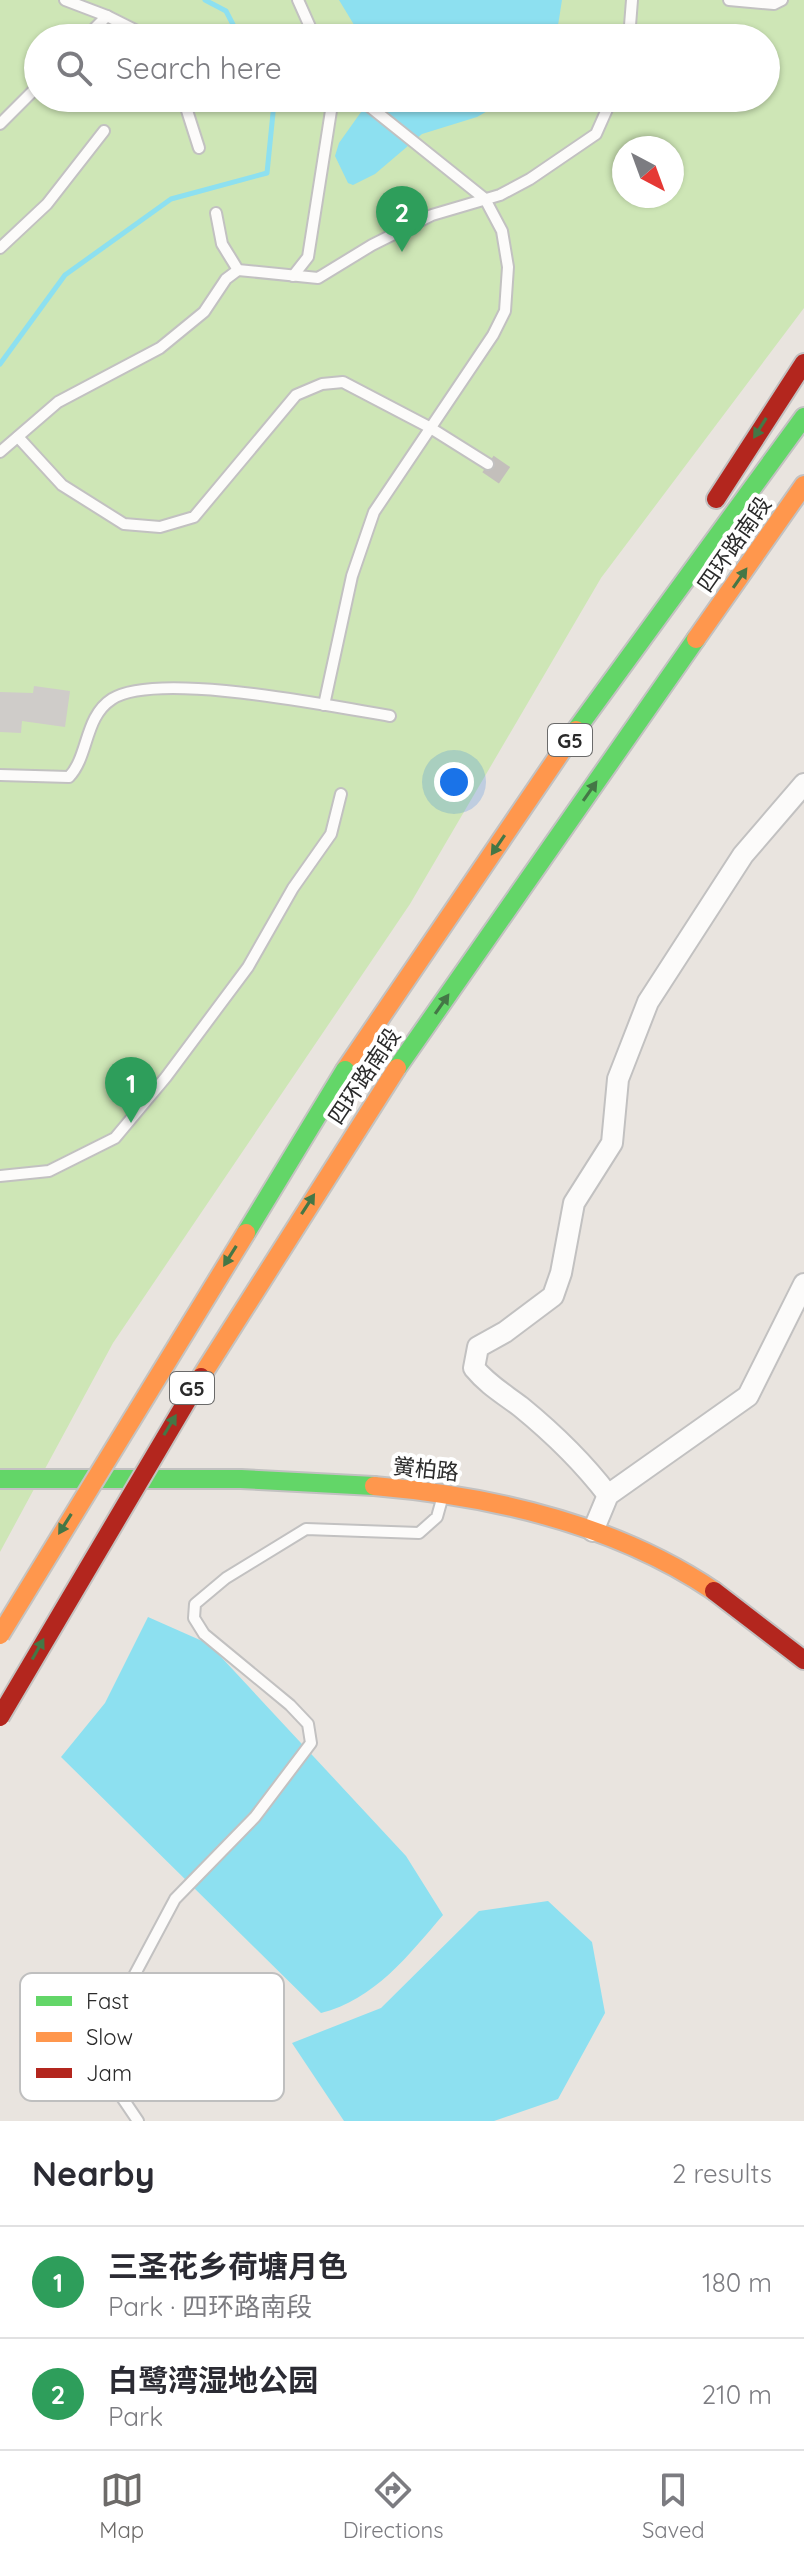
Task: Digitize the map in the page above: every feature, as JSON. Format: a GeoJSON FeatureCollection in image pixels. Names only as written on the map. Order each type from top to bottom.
{"type":"FeatureCollection","features":[{"type":"Feature","properties":{"kind":"main road"},"geometry":{"type":"LineString","coordinates":[[707,514],[804,363]]}},
{"type":"Feature","properties":{"kind":"main road","name":"四环路南段"},"geometry":{"type":"LineString","coordinates":[[0,1635],[345,1070],[516,818],[804,417]]}},
{"type":"Feature","properties":{"kind":"main road","name":"四环路南段"},"geometry":{"type":"LineString","coordinates":[[0,1717],[89,1559],[242,1306],[397,1068],[804,485]]}},
{"type":"Feature","properties":{"kind":"main road"},"geometry":{"type":"LineString","coordinates":[[516,818],[690,540]]}},
{"type":"Feature","properties":{"kind":"main road"},"geometry":{"type":"LineString","coordinates":[[615,755],[774,561]]}},
{"type":"Feature","properties":{"kind":"main road","name":"黉柏路"},"geometry":{"type":"LineString","coordinates":[[0,1479],[302,1483],[444,1492],[542,1512],[636,1546],[714,1589],[804,1660]]}},
{"type":"Feature","properties":{"kind":"street"},"geometry":{"type":"LineString","coordinates":[[608,1495],[577,1455],[517,1404],[491,1388],[474,1368],[478,1347],[505,1332],[553,1296],[561,1273],[574,1203],[612,1143],[618,1079],[648,1002],[743,855],[804,784]]}},
{"type":"Feature","properties":{"kind":"street"},"geometry":{"type":"LineString","coordinates":[[593,1531],[608,1495],[748,1396],[804,1284]]}},
{"type":"Feature","properties":{"kind":"lane"},"geometry":{"type":"LineString","coordinates":[[65,0],[123,24]]}},
{"type":"Feature","properties":{"kind":"lane"},"geometry":{"type":"LineString","coordinates":[[298,0],[309,24]]}},
{"type":"Feature","properties":{"kind":"lane"},"geometry":{"type":"LineString","coordinates":[[630,24],[632,0]]}},
{"type":"Feature","properties":{"kind":"lane"},"geometry":{"type":"LineString","coordinates":[[729,0],[774,4],[782,0]]}},
{"type":"Feature","properties":{"kind":"lane"},"geometry":{"type":"LineString","coordinates":[[99,24],[107,16]]}},
{"type":"Feature","properties":{"kind":"lane"},"geometry":{"type":"LineString","coordinates":[[0,124],[24,100]]}},
{"type":"Feature","properties":{"kind":"lane"},"geometry":{"type":"LineString","coordinates":[[187,112],[199,148]]}},
{"type":"Feature","properties":{"kind":"lane"},"geometry":{"type":"LineString","coordinates":[[293,276],[308,257],[331,112]]}},
{"type":"Feature","properties":{"kind":"lane"},"geometry":{"type":"LineString","coordinates":[[324,705],[352,576],[374,512],[493,335],[505,311],[508,267],[502,231],[485,199],[374,112]]}},
{"type":"Feature","properties":{"kind":"lane"},"geometry":{"type":"LineString","coordinates":[[0,452],[58,402],[160,348],[204,312],[226,279],[238,270],[318,278],[372,245],[432,215],[485,199],[530,179],[596,134],[606,112]]}},
{"type":"Feature","properties":{"kind":"lane"},"geometry":{"type":"LineString","coordinates":[[0,248],[47,204],[104,131]]}},
{"type":"Feature","properties":{"kind":"lane"},"geometry":{"type":"LineString","coordinates":[[216,213],[222,244],[238,270]]}},
{"type":"Feature","properties":{"kind":"lane"},"geometry":{"type":"LineString","coordinates":[[18,437],[62,485],[124,524],[160,527],[194,517],[296,395],[322,384],[343,382],[429,427],[488,464]]}},
{"type":"Feature","properties":{"kind":"lane"},"geometry":{"type":"LineString","coordinates":[[0,775],[69,777],[76,771],[86,732],[111,699],[135,692],[191,689],[259,693],[390,716]]}},
{"type":"Feature","properties":{"kind":"lane"},"geometry":{"type":"LineString","coordinates":[[0,1176],[49,1171],[115,1138],[166,1077],[248,967],[293,888],[331,834],[341,794]]}},
{"type":"Feature","properties":{"kind":"lane"},"geometry":{"type":"LineString","coordinates":[[136,1973],[175,1899],[255,1817],[311,1743],[308,1724],[290,1705],[204,1634],[194,1618],[195,1604],[226,1578],[306,1529],[419,1533],[437,1517],[444,1492]]}},
{"type":"Feature","properties":{"kind":"lane"},"geometry":{"type":"LineString","coordinates":[[124,2101],[138,2121]]}},
{"type":"Feature","properties":{"kind":"green space"},"geometry":{"type":"Polygon","coordinates":[[[0,0],[804,0],[804,308],[601,578],[410,904],[113,1343],[0,1552],[0,0]]]}},
{"type":"Feature","properties":{"kind":"water"},"geometry":{"type":"Polygon","coordinates":[[[339,0],[562,0],[558,24],[354,24],[339,0]]]}},
{"type":"Feature","properties":{"kind":"water"},"geometry":{"type":"Polygon","coordinates":[[[361,112],[486,112],[422,134],[375,174],[353,185],[348,183],[335,156],[339,143],[361,112]]]}},
{"type":"Feature","properties":{"kind":"water"},"geometry":{"type":"Polygon","coordinates":[[[148,1617],[209,1644],[406,1856],[443,1915],[374,1987],[340,2007],[321,2013],[284,1977],[284,1973],[280,1973],[61,1757],[105,1703],[148,1617]]]}},
{"type":"Feature","properties":{"kind":"water"},"geometry":{"type":"Polygon","coordinates":[[[548,1901],[592,1942],[605,2013],[558,2099],[494,2121],[344,2121],[292,2043],[381,2008],[479,1911],[548,1901]]]}},
{"type":"Feature","properties":{"kind":"building"},"geometry":{"type":"Polygon","coordinates":[[[34,686],[70,691],[65,727],[22,721],[21,733],[0,732],[0,692],[33,693],[34,686]]]}},
{"type":"Feature","properties":{"kind":"waterway"},"geometry":{"type":"LineString","coordinates":[[205,0],[226,11],[233,24]]}},
{"type":"Feature","properties":{"kind":"waterway"},"geometry":{"type":"LineString","coordinates":[[0,364],[65,275],[171,199],[267,173],[273,112]]}},
{"type":"Feature","properties":{"kind":"tunnel"},"geometry":{"type":"LineString","coordinates":[[488,464],[510,479]]}},
{"type":"Feature","properties":{"kind":"traffic: fast"},"geometry":{"type":"LineString","coordinates":[[576,730],[804,417]]}},
{"type":"Feature","properties":{"kind":"traffic: fast"},"geometry":{"type":"LineString","coordinates":[[397,1068],[696,639]]}},
{"type":"Feature","properties":{"kind":"traffic: fast"},"geometry":{"type":"LineString","coordinates":[[246,1233],[345,1070]]}},
{"type":"Feature","properties":{"kind":"traffic: fast"},"geometry":{"type":"LineString","coordinates":[[0,1479],[241,1479],[374,1486]]}},
{"type":"Feature","properties":{"kind":"traffic: slow"},"geometry":{"type":"LineString","coordinates":[[696,639],[804,485]]}},
{"type":"Feature","properties":{"kind":"traffic: slow"},"geometry":{"type":"LineString","coordinates":[[345,1070],[576,730]]}},
{"type":"Feature","properties":{"kind":"traffic: slow"},"geometry":{"type":"LineString","coordinates":[[201,1377],[397,1068]]}},
{"type":"Feature","properties":{"kind":"traffic: slow"},"geometry":{"type":"LineString","coordinates":[[0,1635],[246,1233]]}},
{"type":"Feature","properties":{"kind":"traffic: slow"},"geometry":{"type":"LineString","coordinates":[[374,1486],[463,1497],[551,1517],[636,1548],[714,1591]]}},
{"type":"Feature","properties":{"kind":"traffic: jam"},"geometry":{"type":"LineString","coordinates":[[716,499],[804,363]]}},
{"type":"Feature","properties":{"kind":"traffic: jam"},"geometry":{"type":"LineString","coordinates":[[0,1717],[201,1377]]}},
{"type":"Feature","properties":{"kind":"traffic: jam"},"geometry":{"type":"LineString","coordinates":[[714,1591],[804,1660]]}},
{"type":"Feature","properties":{"kind":"place","name":"白鹭湾湿地公园"},"geometry":{"type":"Point","coordinates":[402,252]}},
{"type":"Feature","properties":{"kind":"place","name":"三圣花乡荷塘月色"},"geometry":{"type":"Point","coordinates":[131,1123]}}]}
